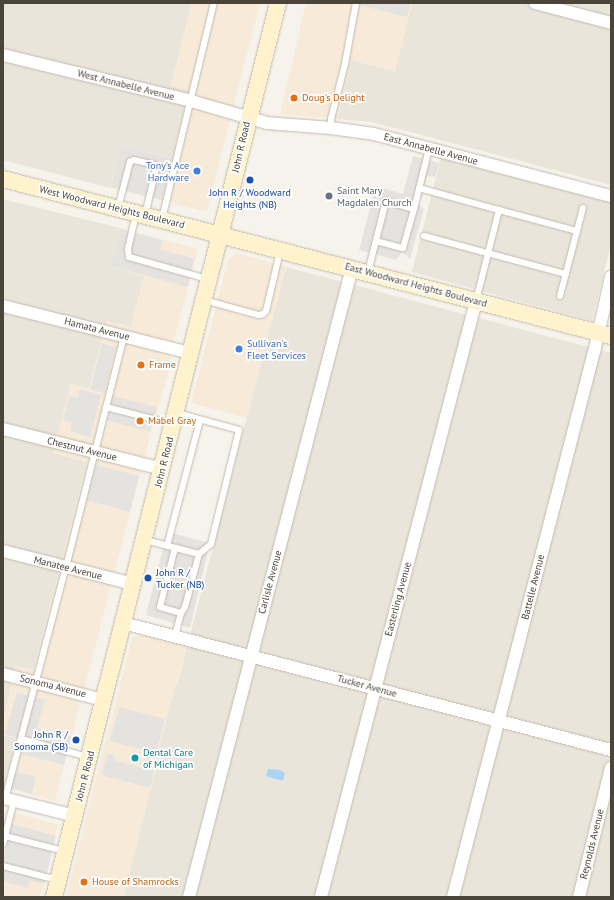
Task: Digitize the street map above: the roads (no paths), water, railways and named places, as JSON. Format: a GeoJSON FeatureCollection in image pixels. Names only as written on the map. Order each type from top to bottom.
{"type":"FeatureCollection","features":[{"type":"Feature","properties":{"kind":"main road","name":"John R Road"},"geometry":{"type":"LineString","coordinates":[[54,897],[145,540],[190,353],[278,3]]}},
{"type":"Feature","properties":{"kind":"main road","name":"West Woodward Heights Boulevard"},"geometry":{"type":"LineString","coordinates":[[3,179],[221,234]]}},
{"type":"Feature","properties":{"kind":"main road","name":"East Woodward Heights Boulevard"},"geometry":{"type":"LineString","coordinates":[[221,234],[604,334]]}},
{"type":"Feature","properties":{"kind":"street"},"geometry":{"type":"LineString","coordinates":[[535,3],[611,22]]}},
{"type":"Feature","properties":{"kind":"street","name":"West Annabelle Avenue"},"geometry":{"type":"LineString","coordinates":[[3,55],[191,101],[249,117]]}},
{"type":"Feature","properties":{"kind":"street","name":"East Annabelle Avenue"},"geometry":{"type":"LineString","coordinates":[[249,117],[267,123],[331,128],[374,134],[611,196]]}},
{"type":"Feature","properties":{"kind":"street","name":"Carlisle Avenue"},"geometry":{"type":"LineString","coordinates":[[190,897],[352,268]]}},
{"type":"Feature","properties":{"kind":"street","name":"Battelle Avenue"},"geometry":{"type":"LineString","coordinates":[[453,897],[499,720],[604,334],[611,277]]}},
{"type":"Feature","properties":{"kind":"street","name":"Easterling Avenue"},"geometry":{"type":"LineString","coordinates":[[321,897],[476,301]]}},
{"type":"Feature","properties":{"kind":"street","name":"Hamata Avenue"},"geometry":{"type":"LineString","coordinates":[[3,306],[190,353]]}},
{"type":"Feature","properties":{"kind":"street","name":"Chestnut Avenue"},"geometry":{"type":"LineString","coordinates":[[3,429],[162,469]]}},
{"type":"Feature","properties":{"kind":"street","name":"Manatee Avenue"},"geometry":{"type":"LineString","coordinates":[[3,551],[133,584]]}},
{"type":"Feature","properties":{"kind":"street","name":"Tucker Avenue"},"geometry":{"type":"LineString","coordinates":[[123,623],[611,750]]}},
{"type":"Feature","properties":{"kind":"street","name":"Sonoma Avenue"},"geometry":{"type":"LineString","coordinates":[[3,674],[103,700]]}},
{"type":"Feature","properties":{"kind":"street","name":"Reynolds Avenue"},"geometry":{"type":"LineString","coordinates":[[579,897],[611,768]]}},
{"type":"Feature","properties":{"kind":"street"},"geometry":{"type":"LineString","coordinates":[[7,799],[75,816]]}},
{"type":"Feature","properties":{"kind":"lane"},"geometry":{"type":"LineString","coordinates":[[162,219],[214,3]]}},
{"type":"Feature","properties":{"kind":"lane"},"geometry":{"type":"LineString","coordinates":[[331,128],[331,119],[345,64],[356,3]]}},
{"type":"Feature","properties":{"kind":"lane"},"geometry":{"type":"LineString","coordinates":[[376,241],[403,248],[429,149]]}},
{"type":"Feature","properties":{"kind":"lane"},"geometry":{"type":"LineString","coordinates":[[118,208],[130,162],[134,160],[155,165],[156,169],[128,250],[129,257],[209,279]]}},
{"type":"Feature","properties":{"kind":"lane"},"geometry":{"type":"LineString","coordinates":[[419,188],[577,231]]}},
{"type":"Feature","properties":{"kind":"lane"},"geometry":{"type":"LineString","coordinates":[[368,272],[386,201],[414,209]]}},
{"type":"Feature","properties":{"kind":"lane"},"geometry":{"type":"LineString","coordinates":[[560,296],[583,208]]}},
{"type":"Feature","properties":{"kind":"lane"},"geometry":{"type":"LineString","coordinates":[[476,301],[499,210]]}},
{"type":"Feature","properties":{"kind":"lane"},"geometry":{"type":"LineString","coordinates":[[424,236],[566,274]]}},
{"type":"Feature","properties":{"kind":"lane"},"geometry":{"type":"LineString","coordinates":[[204,300],[259,315],[263,314],[266,311],[281,250]]}},
{"type":"Feature","properties":{"kind":"lane"},"geometry":{"type":"LineString","coordinates":[[3,844],[5,836],[7,799],[21,739],[124,336]]}},
{"type":"Feature","properties":{"kind":"lane"},"geometry":{"type":"LineString","coordinates":[[106,407],[174,419],[200,420],[239,430],[211,544],[199,554],[185,607],[181,613],[175,636]]}},
{"type":"Feature","properties":{"kind":"lane"},"geometry":{"type":"LineString","coordinates":[[167,546],[200,420]]}},
{"type":"Feature","properties":{"kind":"lane"},"geometry":{"type":"LineString","coordinates":[[145,540],[199,554]]}},
{"type":"Feature","properties":{"kind":"lane"},"geometry":{"type":"LineString","coordinates":[[175,548],[160,607],[181,613]]}},
{"type":"Feature","properties":{"kind":"lane"},"geometry":{"type":"LineString","coordinates":[[21,739],[89,758]]}},
{"type":"Feature","properties":{"kind":"lane"},"geometry":{"type":"LineString","coordinates":[[5,836],[66,852]]}},
{"type":"Feature","properties":{"kind":"lane"},"geometry":{"type":"LineString","coordinates":[[3,866],[58,881]]}},
{"type":"Feature","properties":{"kind":"water"},"geometry":{"type":"Polygon","coordinates":[[[268,769],[280,770],[285,773],[283,781],[266,776],[268,769]]]}},
{"type":"Feature","properties":{"kind":"place","name":"Doug's Delight"},"geometry":{"type":"Point","coordinates":[294,98]}},
{"type":"Feature","properties":{"kind":"place","name":"Tony's Ace Hardware"},"geometry":{"type":"Point","coordinates":[197,171]}},
{"type":"Feature","properties":{"kind":"place","name":"John R / Woodward Heights (NB)"},"geometry":{"type":"Point","coordinates":[250,180]}},
{"type":"Feature","properties":{"kind":"place","name":"Saint Mary Magdalen Church"},"geometry":{"type":"Point","coordinates":[329,196]}},
{"type":"Feature","properties":{"kind":"place","name":"Sullivan's Fleet Services"},"geometry":{"type":"Point","coordinates":[239,349]}},
{"type":"Feature","properties":{"kind":"place","name":"Frame"},"geometry":{"type":"Point","coordinates":[141,365]}},
{"type":"Feature","properties":{"kind":"place","name":"Mabel Gray"},"geometry":{"type":"Point","coordinates":[140,421]}},
{"type":"Feature","properties":{"kind":"place","name":"John R / Tucker (NB)"},"geometry":{"type":"Point","coordinates":[148,578]}},
{"type":"Feature","properties":{"kind":"place","name":"John R / Sonoma (SB)"},"geometry":{"type":"Point","coordinates":[76,740]}},
{"type":"Feature","properties":{"kind":"place","name":"Dental Care of Michigan"},"geometry":{"type":"Point","coordinates":[135,758]}},
{"type":"Feature","properties":{"kind":"place","name":"House of Shamrocks"},"geometry":{"type":"Point","coordinates":[84,882]}}]}
